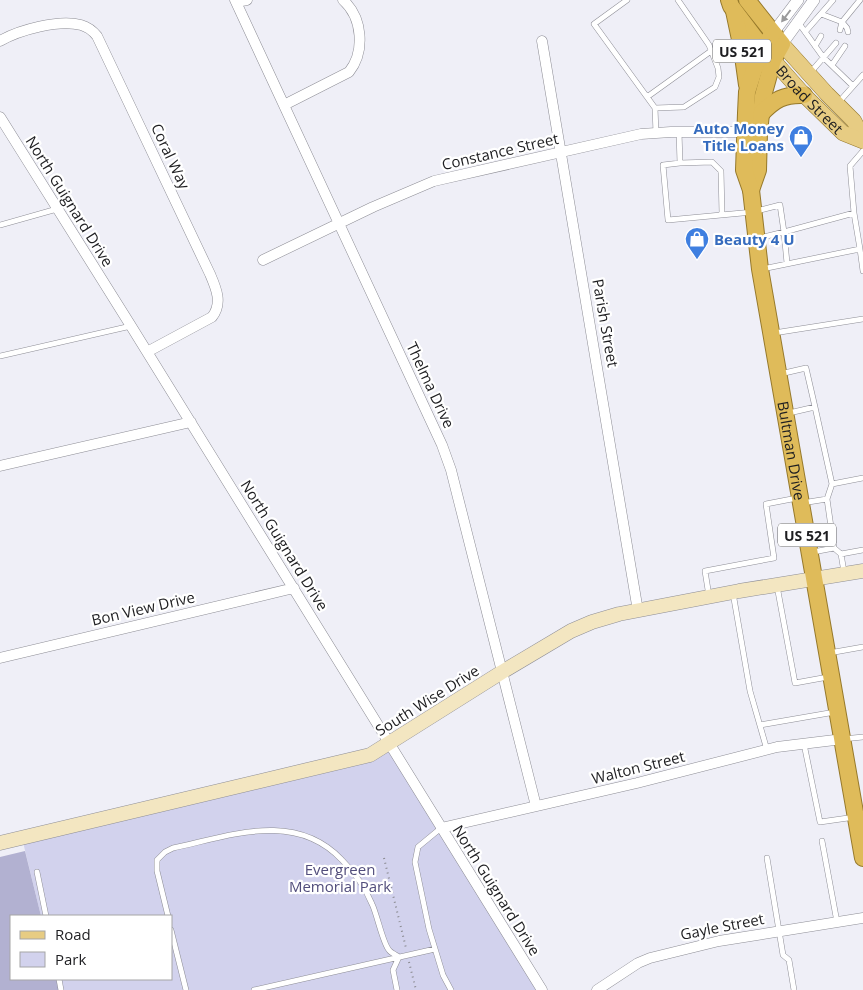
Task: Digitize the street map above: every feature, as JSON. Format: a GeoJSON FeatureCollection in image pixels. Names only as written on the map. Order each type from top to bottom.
{"type":"FeatureCollection","features":[{"type":"Feature","properties":{"kind":"highway","name":"Broad Street"},"geometry":{"type":"LineString","coordinates":[[747,0],[777,39]]}},
{"type":"Feature","properties":{"kind":"highway","name":"Broad Street"},"geometry":{"type":"LineString","coordinates":[[732,6],[768,54]]}},
{"type":"Feature","properties":{"kind":"highway","name":"US 521"},"geometry":{"type":"LineString","coordinates":[[732,6],[742,49],[748,92]]}},
{"type":"Feature","properties":{"kind":"highway","name":"Bultman Drive"},"geometry":{"type":"LineString","coordinates":[[777,39],[768,54],[754,70],[748,92],[758,170],[752,190],[752,212],[778,374],[859,823],[863,858]]}},
{"type":"Feature","properties":{"kind":"highway","name":"Bultman Drive"},"geometry":{"type":"LineString","coordinates":[[752,132],[760,114],[768,54]]}},
{"type":"Feature","properties":{"kind":"highway"},"geometry":{"type":"LineString","coordinates":[[760,114],[777,99],[792,94],[804,95]]}},
{"type":"Feature","properties":{"kind":"main road","name":"Broad Street"},"geometry":{"type":"LineString","coordinates":[[777,39],[854,121],[863,139]]}},
{"type":"Feature","properties":{"kind":"main road","name":"Broad Street"},"geometry":{"type":"LineString","coordinates":[[768,54],[804,95],[843,133],[863,139]]}},
{"type":"Feature","properties":{"kind":"main road","name":"South Wise Drive"},"geometry":{"type":"LineString","coordinates":[[0,843],[370,755],[571,631],[601,619],[733,592],[863,571]]}},
{"type":"Feature","properties":{"kind":"street"},"geometry":{"type":"LineString","coordinates":[[235,1],[247,0]]}},
{"type":"Feature","properties":{"kind":"street"},"geometry":{"type":"LineString","coordinates":[[284,105],[349,72],[355,65],[358,56],[358,24],[354,13],[343,0]]}},
{"type":"Feature","properties":{"kind":"street","name":"Bultman Drive"},"geometry":{"type":"LineString","coordinates":[[777,39],[798,0]]}},
{"type":"Feature","properties":{"kind":"street","name":"Bultman Drive"},"geometry":{"type":"LineString","coordinates":[[777,39],[797,21],[814,0]]}},
{"type":"Feature","properties":{"kind":"street","name":"Thelma Drive"},"geometry":{"type":"LineString","coordinates":[[235,1],[442,445],[451,470],[536,806]]}},
{"type":"Feature","properties":{"kind":"street","name":"Coral Way"},"geometry":{"type":"LineString","coordinates":[[0,41],[21,32],[52,26],[76,24],[91,29],[97,36],[210,274],[218,296],[217,311],[212,317],[147,352]]}},
{"type":"Feature","properties":{"kind":"street","name":"Parish Street"},"geometry":{"type":"LineString","coordinates":[[542,41],[638,611]]}},
{"type":"Feature","properties":{"kind":"street","name":"North Guignard Drive"},"geometry":{"type":"LineString","coordinates":[[0,117],[3,130],[131,326],[542,990]]}},
{"type":"Feature","properties":{"kind":"street","name":"Constance Street"},"geometry":{"type":"LineString","coordinates":[[263,260],[434,181],[641,134],[752,132]]}},
{"type":"Feature","properties":{"kind":"street"},"geometry":{"type":"LineString","coordinates":[[0,466],[191,422]]}},
{"type":"Feature","properties":{"kind":"street","name":"Bon View Drive"},"geometry":{"type":"LineString","coordinates":[[0,658],[294,588]]}},
{"type":"Feature","properties":{"kind":"street","name":"Walton Street"},"geometry":{"type":"LineString","coordinates":[[441,828],[637,783],[767,750],[843,739]]}},
{"type":"Feature","properties":{"kind":"street","name":"Gayle Street"},"geometry":{"type":"LineString","coordinates":[[597,990],[638,963],[650,958],[719,941],[863,918]]}},
{"type":"Feature","properties":{"kind":"lane"},"geometry":{"type":"LineString","coordinates":[[627,0],[594,24],[655,108],[656,133]]}},
{"type":"Feature","properties":{"kind":"lane"},"geometry":{"type":"LineString","coordinates":[[655,108],[684,107],[714,87],[719,77],[718,68],[709,45],[678,0]]}},
{"type":"Feature","properties":{"kind":"lane"},"geometry":{"type":"LineString","coordinates":[[805,32],[833,0]]}},
{"type":"Feature","properties":{"kind":"lane"},"geometry":{"type":"LineString","coordinates":[[840,30],[842,22],[860,0]]}},
{"type":"Feature","properties":{"kind":"lane"},"geometry":{"type":"LineString","coordinates":[[821,14],[842,22],[848,32]]}},
{"type":"Feature","properties":{"kind":"lane"},"geometry":{"type":"LineString","coordinates":[[827,24],[830,18]]}},
{"type":"Feature","properties":{"kind":"lane"},"geometry":{"type":"LineString","coordinates":[[797,21],[823,57],[853,86]]}},
{"type":"Feature","properties":{"kind":"lane"},"geometry":{"type":"LineString","coordinates":[[815,46],[821,36]]}},
{"type":"Feature","properties":{"kind":"lane"},"geometry":{"type":"LineString","coordinates":[[809,74],[836,43]]}},
{"type":"Feature","properties":{"kind":"lane"},"geometry":{"type":"LineString","coordinates":[[832,66],[845,46]]}},
{"type":"Feature","properties":{"kind":"lane"},"geometry":{"type":"LineString","coordinates":[[646,96],[711,51]]}},
{"type":"Feature","properties":{"kind":"lane"},"geometry":{"type":"LineString","coordinates":[[837,104],[863,75]]}},
{"type":"Feature","properties":{"kind":"lane"},"geometry":{"type":"LineString","coordinates":[[679,132],[680,163]]}},
{"type":"Feature","properties":{"kind":"lane"},"geometry":{"type":"LineString","coordinates":[[863,151],[850,166],[854,213],[863,271]]}},
{"type":"Feature","properties":{"kind":"lane"},"geometry":{"type":"LineString","coordinates":[[722,214],[721,171],[712,162],[663,165],[668,220],[752,212],[780,205],[787,263]]}},
{"type":"Feature","properties":{"kind":"lane"},"geometry":{"type":"LineString","coordinates":[[0,225],[57,210]]}},
{"type":"Feature","properties":{"kind":"lane"},"geometry":{"type":"LineString","coordinates":[[755,238],[854,213]]}},
{"type":"Feature","properties":{"kind":"lane"},"geometry":{"type":"LineString","coordinates":[[760,269],[860,249]]}},
{"type":"Feature","properties":{"kind":"lane"},"geometry":{"type":"LineString","coordinates":[[771,333],[863,319]]}},
{"type":"Feature","properties":{"kind":"lane"},"geometry":{"type":"LineString","coordinates":[[0,356],[131,326]]}},
{"type":"Feature","properties":{"kind":"lane"},"geometry":{"type":"LineString","coordinates":[[778,374],[806,368],[832,484],[827,499],[834,548],[842,554],[863,550]]}},
{"type":"Feature","properties":{"kind":"lane"},"geometry":{"type":"LineString","coordinates":[[786,413],[815,407]]}},
{"type":"Feature","properties":{"kind":"lane"},"geometry":{"type":"LineString","coordinates":[[832,484],[863,478]]}},
{"type":"Feature","properties":{"kind":"lane"},"geometry":{"type":"LineString","coordinates":[[709,597],[704,571],[774,558],[766,504],[827,499]]}},
{"type":"Feature","properties":{"kind":"lane"},"geometry":{"type":"LineString","coordinates":[[810,552],[834,548]]}},
{"type":"Feature","properties":{"kind":"lane"},"geometry":{"type":"LineString","coordinates":[[842,554],[844,575]]}},
{"type":"Feature","properties":{"kind":"lane"},"geometry":{"type":"LineString","coordinates":[[777,586],[795,682],[832,676]]}},
{"type":"Feature","properties":{"kind":"lane"},"geometry":{"type":"LineString","coordinates":[[733,592],[750,691],[767,750]]}},
{"type":"Feature","properties":{"kind":"lane"},"geometry":{"type":"LineString","coordinates":[[828,654],[863,647]]}},
{"type":"Feature","properties":{"kind":"lane"},"geometry":{"type":"LineString","coordinates":[[760,725],[838,711]]}},
{"type":"Feature","properties":{"kind":"lane"},"geometry":{"type":"LineString","coordinates":[[843,739],[863,737]]}},
{"type":"Feature","properties":{"kind":"lane"},"geometry":{"type":"LineString","coordinates":[[804,744],[820,822],[859,823]]}},
{"type":"Feature","properties":{"kind":"lane"},"geometry":{"type":"LineString","coordinates":[[441,828],[418,847],[415,862],[429,929],[443,975],[451,990]]}},
{"type":"Feature","properties":{"kind":"lane"},"geometry":{"type":"LineString","coordinates":[[168,915],[157,871],[157,860],[165,852],[173,848],[251,831],[290,830],[310,836],[332,848],[356,874],[372,903],[388,950],[399,957]]}},
{"type":"Feature","properties":{"kind":"lane"},"geometry":{"type":"LineString","coordinates":[[822,841],[837,922]]}},
{"type":"Feature","properties":{"kind":"lane"},"geometry":{"type":"LineString","coordinates":[[767,858],[783,955],[789,960],[794,990]]}},
{"type":"Feature","properties":{"kind":"lane"},"geometry":{"type":"LineString","coordinates":[[37,872],[46,915]]}},
{"type":"Feature","properties":{"kind":"lane"},"geometry":{"type":"LineString","coordinates":[[172,934],[186,990]]}},
{"type":"Feature","properties":{"kind":"lane"},"geometry":{"type":"LineString","coordinates":[[254,990],[435,949]]}},
{"type":"Feature","properties":{"kind":"lane"},"geometry":{"type":"LineString","coordinates":[[396,990],[393,970],[399,957]]}},
{"type":"Feature","properties":{"kind":"path"},"geometry":{"type":"LineString","coordinates":[[384,858],[416,990]]}},
{"type":"Feature","properties":{"kind":"green space","name":"Evergreen Memorial Park"},"geometry":{"type":"Polygon","coordinates":[[[390,744],[542,990],[60,990],[57,980],[172,980],[172,915],[41,915],[22,838],[390,744]]]}},
{"type":"Feature","properties":{"kind":"shaded area"},"geometry":{"type":"Polygon","coordinates":[[[25,851],[41,915],[10,915],[10,980],[57,980],[60,990],[0,990],[0,857],[25,851]]]}},
{"type":"Feature","properties":{"kind":"place","name":"Auto Money Title Loans"},"geometry":{"type":"Point","coordinates":[801,158]}},
{"type":"Feature","properties":{"kind":"place","name":"Beauty 4 U"},"geometry":{"type":"Point","coordinates":[697,260]}}]}
